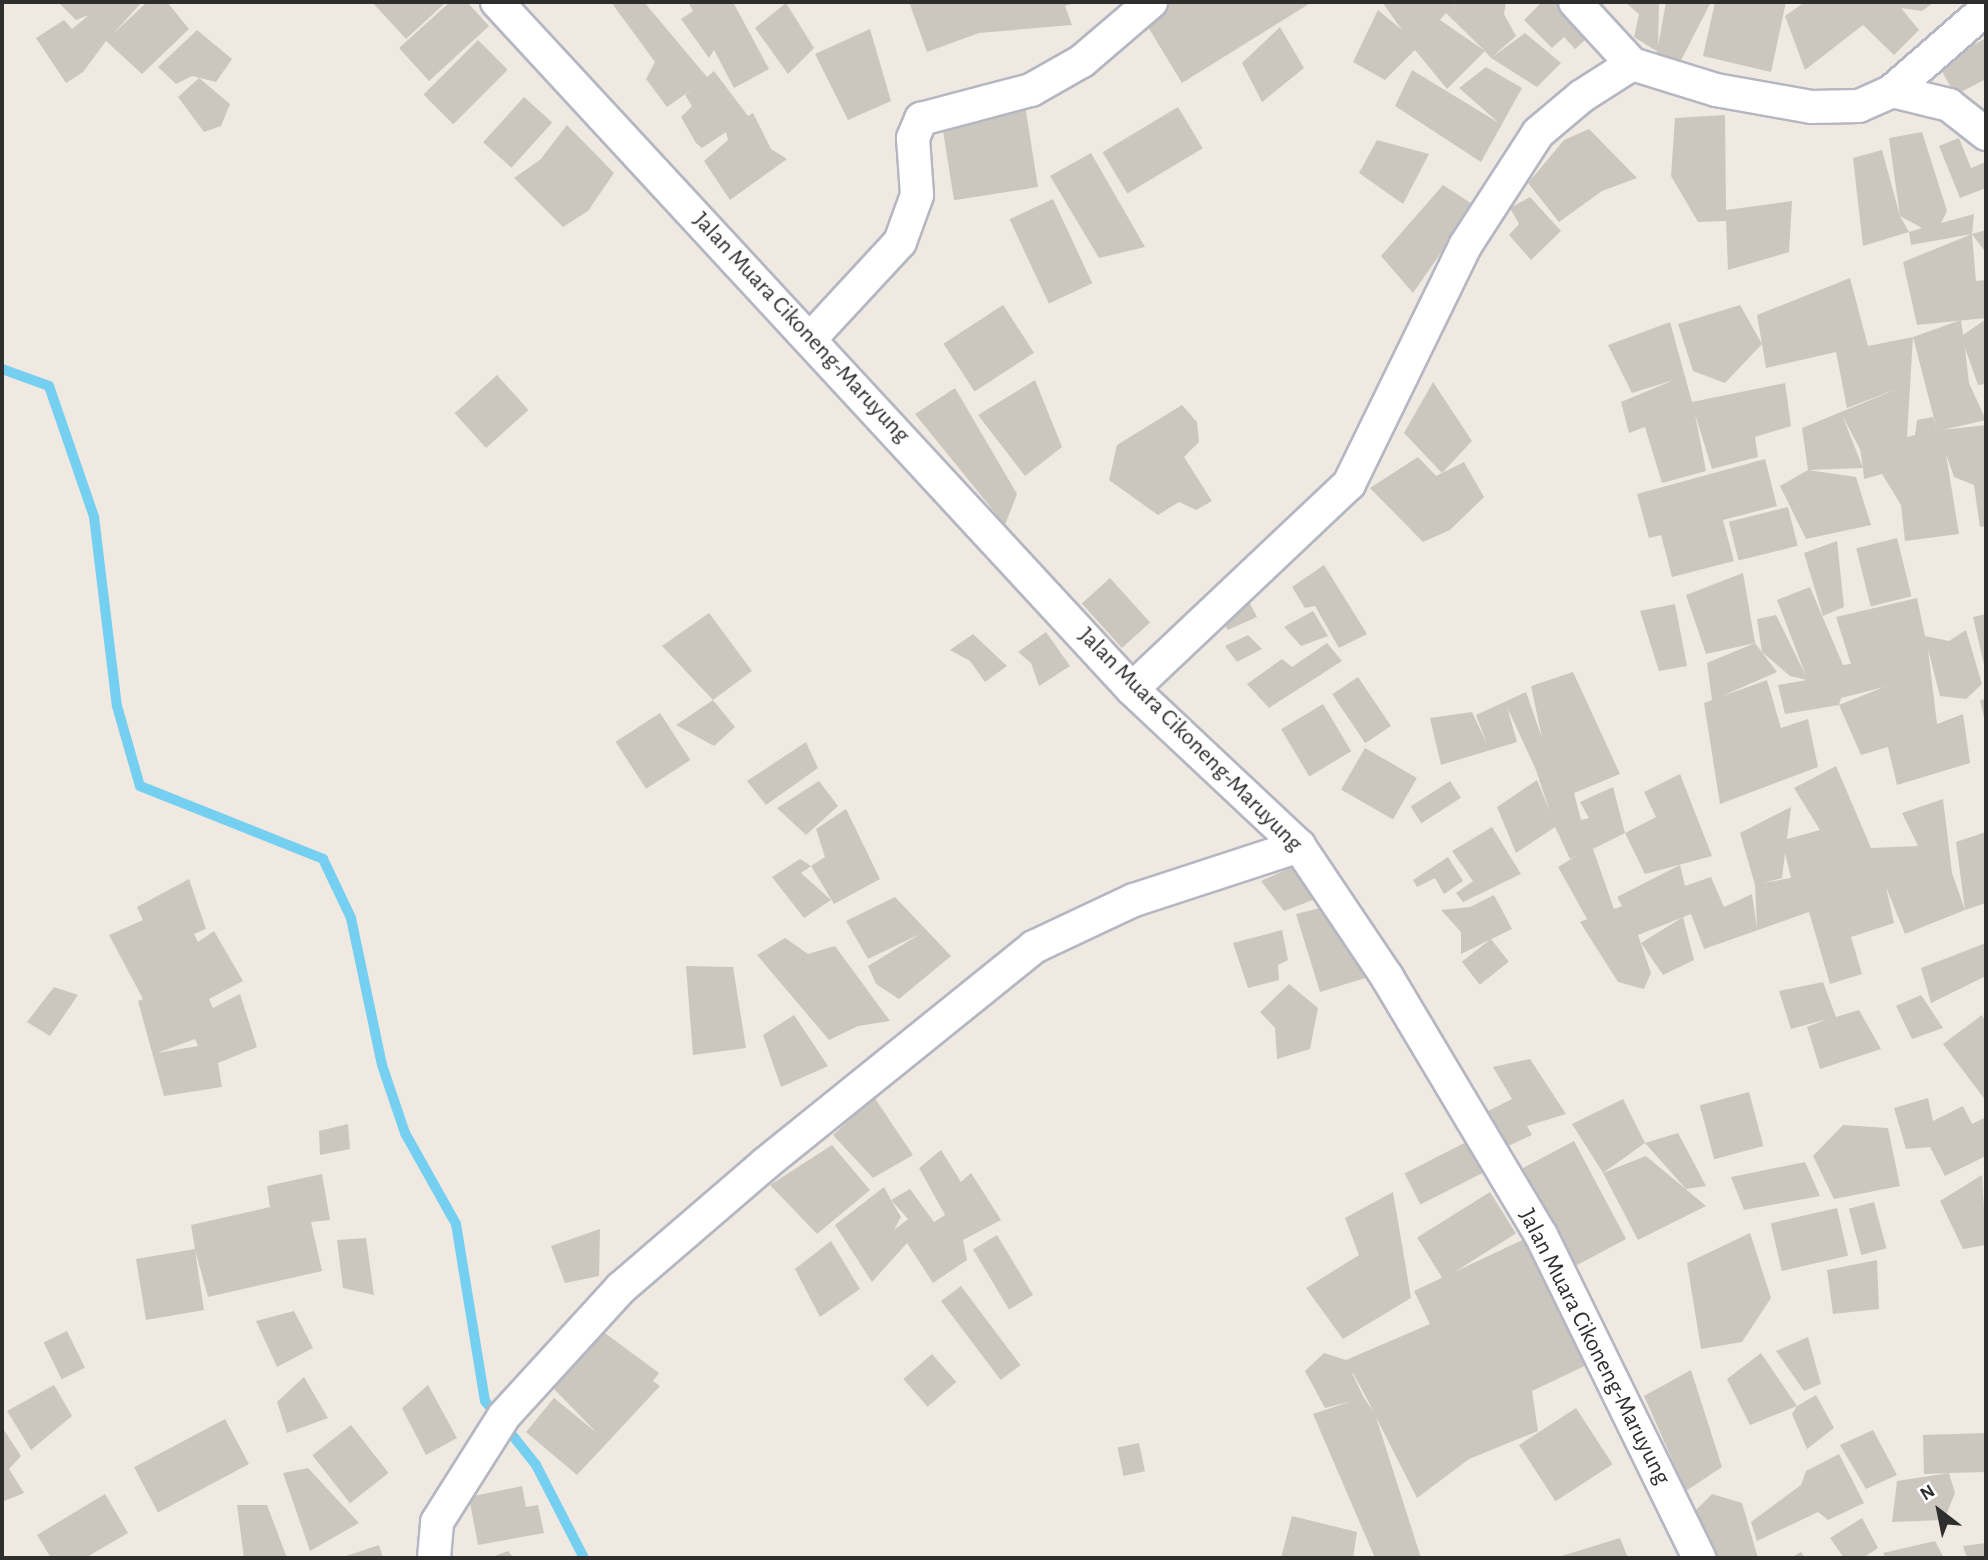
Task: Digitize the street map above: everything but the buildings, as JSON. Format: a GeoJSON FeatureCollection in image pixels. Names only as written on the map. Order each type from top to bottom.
{"type":"FeatureCollection","features":[{"type":"Feature","properties":{"kind":"street","name":"Jalan Muara Cikoneng-Maruyung"},"geometry":{"type":"LineString","coordinates":[[497,2],[812,337],[1132,690],[1299,846],[1362,936],[1541,1235],[1699,1558]]}},
{"type":"Feature","properties":{"kind":"street"},"geometry":{"type":"LineString","coordinates":[[812,337],[900,242],[917,195],[913,138],[921,119],[1042,85],[1082,61],[1151,2]]}},
{"type":"Feature","properties":{"kind":"street"},"geometry":{"type":"LineString","coordinates":[[1575,2],[1632,64],[1716,90],[1811,107],[1859,106],[1892,91],[1986,9]]}},
{"type":"Feature","properties":{"kind":"street"},"geometry":{"type":"LineString","coordinates":[[1132,690],[1349,484],[1429,314],[1538,133],[1632,64]]}},
{"type":"Feature","properties":{"kind":"street"},"geometry":{"type":"LineString","coordinates":[[1892,91],[1949,105],[1986,134]]}},
{"type":"Feature","properties":{"kind":"street"},"geometry":{"type":"LineString","coordinates":[[433,1558],[437,1522],[504,1416],[621,1288],[765,1164],[1034,947],[1134,900],[1299,846]]}},
{"type":"Feature","properties":{"kind":"waterway"},"geometry":{"type":"LineString","coordinates":[[2,369],[49,386],[94,517],[117,706],[140,786],[323,859],[351,918],[382,1065],[405,1133],[456,1224],[485,1401],[536,1465],[584,1558]]}}]}
